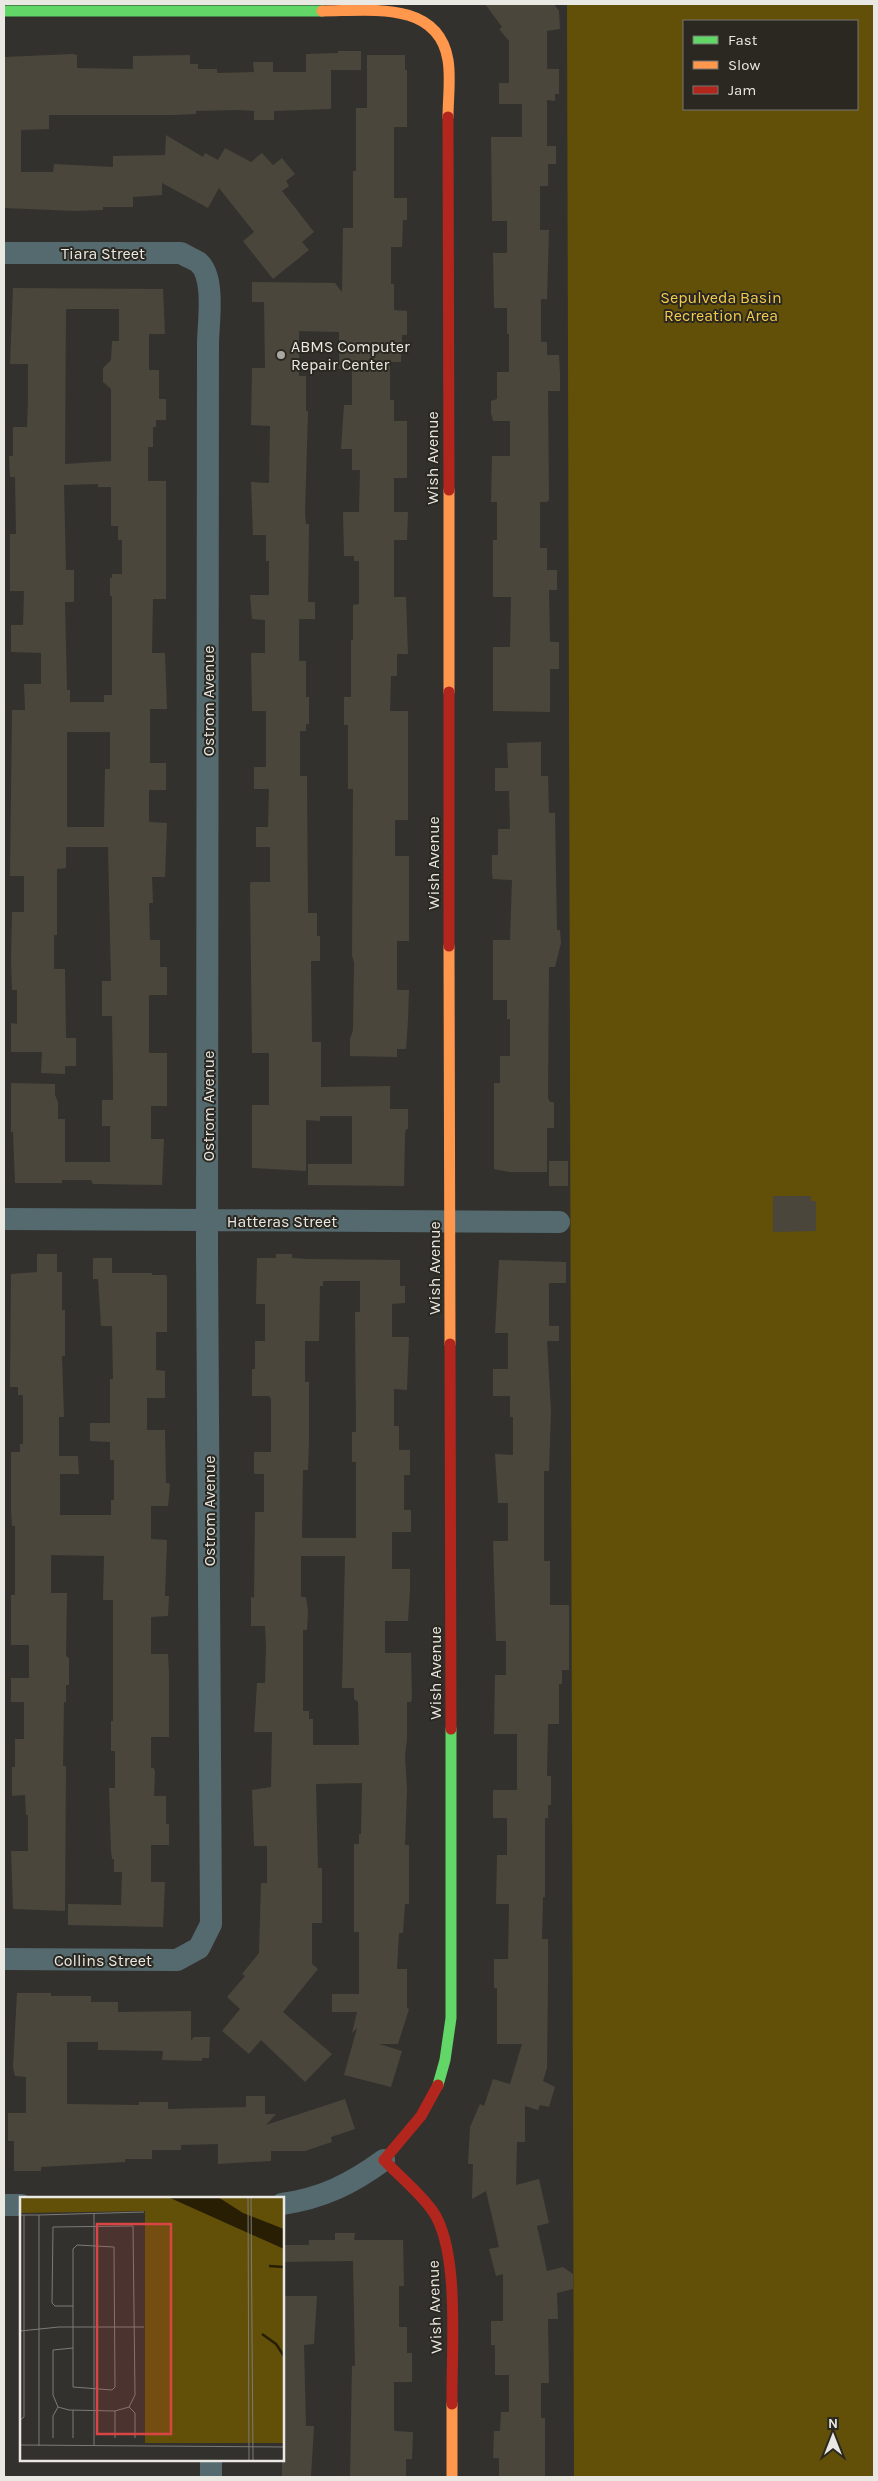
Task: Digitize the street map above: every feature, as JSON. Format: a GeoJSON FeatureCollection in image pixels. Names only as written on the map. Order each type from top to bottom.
{"type":"FeatureCollection","features":[{"type":"Feature","properties":{"kind":"street","name":"Wish Avenue"},"geometry":{"type":"LineString","coordinates":[[4,11],[413,13],[430,21],[442,37],[448,60],[451,2018],[446,2056],[432,2098],[412,2129],[384,2160],[432,2210],[446,2240],[451,2268],[452,2477]]}},
{"type":"Feature","properties":{"kind":"street","name":"Tiara Street"},"geometry":{"type":"LineString","coordinates":[[4,253],[180,253],[200,263]]}},
{"type":"Feature","properties":{"kind":"street","name":"Ostrom Avenue"},"geometry":{"type":"LineString","coordinates":[[199,1948],[211,1924],[208,1221],[208,344],[210,296],[207,277],[200,263]]}},
{"type":"Feature","properties":{"kind":"street","name":"Hatteras Street"},"geometry":{"type":"LineString","coordinates":[[4,1219],[559,1222]]}},
{"type":"Feature","properties":{"kind":"street","name":"Collins Street"},"geometry":{"type":"LineString","coordinates":[[4,1959],[177,1960],[199,1948]]}},
{"type":"Feature","properties":{"kind":"street"},"geometry":{"type":"LineString","coordinates":[[284,2204],[324,2195],[356,2180],[384,2160]]}},
{"type":"Feature","properties":{"kind":"street"},"geometry":{"type":"LineString","coordinates":[[4,2205],[20,2205]]}},
{"type":"Feature","properties":{"kind":"street"},"geometry":{"type":"LineString","coordinates":[[211,2461],[211,2477]]}},
{"type":"Feature","properties":{"kind":"green space","name":"Sepulveda Basin Recreation Area"},"geometry":{"type":"Polygon","coordinates":[[[567,4],[874,4],[874,2477],[574,2477],[567,4]]]}},
{"type":"Feature","properties":{"kind":"building"},"geometry":{"type":"Polygon","coordinates":[[[485,4],[554,4],[559,11],[560,29],[547,31],[547,69],[559,69],[559,94],[555,94],[555,101],[547,100],[547,146],[556,146],[556,164],[548,164],[548,186],[540,186],[540,230],[549,230],[547,299],[541,299],[541,342],[547,342],[547,355],[559,355],[560,374],[560,391],[548,391],[549,500],[547,502],[540,502],[540,548],[547,548],[547,570],[557,570],[557,590],[549,590],[550,642],[559,642],[559,669],[550,669],[550,712],[493,711],[493,647],[510,647],[511,597],[493,597],[493,540],[497,540],[497,502],[491,502],[492,456],[510,456],[510,421],[493,421],[491,413],[491,401],[497,399],[497,372],[509,372],[509,334],[507,334],[507,308],[494,308],[493,253],[507,253],[507,221],[492,221],[491,137],[522,137],[522,104],[499,104],[499,83],[509,83],[509,41],[499,29],[502,27],[485,4]]]}},
{"type":"Feature","properties":{"kind":"building"},"geometry":{"type":"Polygon","coordinates":[[[338,51],[361,51],[361,70],[331,70],[331,109],[274,111],[274,120],[254,120],[254,111],[239,110],[196,111],[196,114],[175,115],[49,115],[49,129],[21,130],[21,172],[53,172],[54,164],[113,167],[113,156],[165,155],[166,135],[203,157],[205,153],[218,160],[225,148],[251,162],[262,153],[273,165],[282,158],[295,174],[286,181],[289,186],[282,191],[314,232],[302,242],[309,250],[273,279],[243,241],[254,232],[219,188],[208,208],[162,183],[162,195],[133,197],[133,207],[103,207],[103,210],[75,211],[4,208],[4,57],[73,54],[77,55],[77,68],[133,69],[133,56],[190,55],[190,64],[198,64],[198,69],[217,69],[217,73],[254,72],[253,62],[273,62],[273,72],[306,72],[306,54],[338,53],[338,51]]]}},
{"type":"Feature","properties":{"kind":"building"},"geometry":{"type":"Polygon","coordinates":[[[367,55],[405,55],[405,70],[407,70],[407,127],[394,127],[394,198],[407,198],[407,220],[403,220],[402,247],[391,247],[391,284],[394,284],[394,310],[407,311],[407,335],[402,335],[401,362],[390,362],[390,400],[394,400],[394,421],[407,421],[407,478],[394,478],[394,512],[408,512],[407,540],[394,540],[394,597],[406,597],[408,654],[397,654],[397,676],[391,676],[390,711],[408,711],[408,820],[395,820],[395,856],[409,856],[409,941],[397,941],[397,990],[409,990],[406,1049],[397,1049],[397,1057],[350,1056],[350,1039],[353,1030],[354,963],[352,955],[353,789],[348,789],[348,725],[344,725],[344,697],[351,697],[353,605],[359,604],[359,561],[354,561],[354,556],[344,556],[343,512],[359,512],[360,470],[352,470],[352,449],[341,449],[344,405],[352,405],[352,369],[339,369],[339,332],[299,331],[299,376],[306,376],[306,411],[308,411],[305,513],[306,524],[309,524],[308,602],[315,602],[315,619],[299,619],[299,661],[306,661],[306,697],[309,697],[309,724],[306,724],[306,731],[300,731],[300,776],[307,776],[308,913],[317,913],[317,936],[320,936],[320,961],[311,961],[312,1042],[321,1042],[321,1087],[390,1086],[390,1109],[408,1109],[408,1129],[406,1129],[405,1133],[404,1186],[308,1185],[308,1164],[352,1164],[352,1116],[320,1116],[320,1121],[306,1120],[306,1171],[252,1168],[252,1105],[269,1105],[269,1053],[252,1053],[250,884],[251,882],[270,882],[270,847],[256,847],[256,827],[268,827],[269,789],[254,789],[254,767],[266,767],[266,711],[252,711],[251,653],[265,653],[265,620],[252,619],[250,595],[269,595],[269,561],[266,561],[266,535],[253,535],[251,482],[269,483],[270,426],[251,425],[252,368],[265,368],[264,302],[252,302],[252,282],[335,283],[342,292],[343,228],[353,228],[353,171],[356,171],[356,108],[367,108],[367,55]]]}},
{"type":"Feature","properties":{"kind":"building"},"geometry":{"type":"Polygon","coordinates":[[[13,288],[163,289],[165,334],[149,334],[149,370],[159,370],[159,399],[166,399],[166,420],[156,420],[156,427],[153,427],[153,447],[148,447],[148,481],[166,481],[166,599],[153,599],[152,653],[165,653],[167,709],[150,709],[150,763],[166,763],[166,790],[149,790],[149,822],[167,823],[165,877],[152,877],[153,903],[149,903],[150,940],[160,940],[160,967],[167,967],[167,995],[149,995],[149,1053],[167,1053],[167,1106],[151,1106],[151,1139],[164,1139],[162,1185],[93,1184],[91,1180],[62,1180],[62,1183],[15,1183],[13,1132],[11,1132],[11,1083],[55,1084],[58,1119],[65,1119],[65,1162],[110,1162],[110,1126],[102,1126],[102,1100],[113,1100],[113,1083],[112,1016],[102,1016],[102,981],[111,981],[108,847],[66,847],[66,868],[57,869],[57,935],[54,935],[54,969],[65,969],[66,1038],[76,1038],[76,1066],[65,1066],[65,1074],[41,1073],[42,1052],[11,1052],[11,1023],[17,1024],[17,990],[12,990],[12,912],[24,912],[24,876],[10,876],[12,710],[25,710],[24,684],[41,684],[41,653],[11,652],[11,625],[23,625],[24,591],[10,591],[10,534],[16,534],[15,477],[10,477],[9,456],[13,456],[13,427],[27,427],[28,364],[10,364],[13,288]],[[66,309],[65,464],[111,461],[111,389],[103,382],[103,368],[111,360],[112,341],[119,341],[119,309],[66,309]],[[98,484],[64,485],[66,570],[74,570],[74,602],[65,602],[67,690],[70,690],[70,702],[104,702],[104,695],[112,695],[112,596],[110,596],[110,578],[112,578],[112,574],[122,574],[122,540],[118,540],[118,526],[111,526],[111,487],[98,487],[98,484]],[[67,732],[67,827],[104,827],[105,769],[110,769],[110,732],[67,732]]]}},
{"type":"Feature","properties":{"kind":"building"},"geometry":{"type":"Polygon","coordinates":[[[541,742],[541,776],[548,776],[549,813],[555,813],[557,930],[560,930],[561,943],[555,967],[549,967],[548,1098],[550,1102],[554,1102],[554,1128],[547,1128],[547,1172],[509,1172],[494,1169],[494,1083],[500,1083],[500,1056],[510,1056],[510,1019],[507,1019],[507,1000],[493,1000],[493,940],[510,940],[512,880],[493,879],[492,874],[492,855],[498,855],[498,829],[510,829],[509,791],[495,791],[495,768],[508,768],[507,743],[541,742]]]}},
{"type":"Feature","properties":{"kind":"building"},"geometry":{"type":"Polygon","coordinates":[[[549,1161],[568,1161],[568,1186],[549,1186],[549,1161]]]}},
{"type":"Feature","properties":{"kind":"building"},"geometry":{"type":"Polygon","coordinates":[[[773,1196],[811,1196],[811,1201],[816,1201],[816,1231],[773,1232],[773,1196]]]}},
{"type":"Feature","properties":{"kind":"building"},"geometry":{"type":"Polygon","coordinates":[[[37,1254],[57,1254],[57,1272],[62,1272],[62,1310],[65,1310],[65,1356],[62,1356],[64,1417],[59,1417],[59,1456],[78,1456],[79,1474],[60,1474],[60,1515],[111,1515],[111,1500],[114,1500],[114,1460],[110,1460],[110,1442],[90,1441],[90,1423],[110,1423],[110,1379],[113,1379],[112,1326],[101,1326],[98,1279],[93,1279],[93,1258],[112,1258],[112,1273],[152,1273],[152,1275],[166,1275],[167,1278],[167,1332],[156,1332],[156,1370],[165,1371],[165,1398],[147,1398],[147,1430],[165,1430],[166,1483],[169,1483],[170,1486],[168,1506],[151,1506],[151,1539],[167,1540],[165,1596],[169,1596],[168,1616],[151,1617],[151,1654],[168,1654],[169,1674],[169,1737],[151,1737],[151,1768],[154,1768],[155,1772],[154,1796],[166,1796],[166,1824],[169,1824],[169,1845],[151,1845],[151,1882],[165,1882],[163,1927],[68,1925],[68,1904],[121,1905],[122,1872],[114,1872],[114,1859],[112,1859],[111,1851],[109,1788],[115,1788],[115,1751],[111,1751],[111,1721],[113,1721],[113,1600],[103,1600],[104,1556],[51,1555],[51,1593],[67,1593],[66,1656],[69,1658],[69,1685],[66,1685],[66,1702],[64,1702],[63,1766],[66,1766],[65,1911],[13,1909],[11,1851],[28,1851],[28,1815],[26,1815],[25,1795],[12,1796],[12,1767],[15,1767],[15,1739],[24,1739],[24,1702],[11,1702],[11,1678],[29,1678],[29,1645],[11,1645],[11,1595],[15,1595],[15,1526],[12,1526],[11,1509],[11,1452],[20,1452],[20,1444],[23,1444],[23,1395],[18,1395],[18,1387],[10,1387],[11,1274],[37,1272],[37,1254]]]}},
{"type":"Feature","properties":{"kind":"building"},"geometry":{"type":"Polygon","coordinates":[[[276,1254],[292,1254],[292,1258],[308,1259],[400,1260],[400,1286],[405,1286],[405,1303],[392,1304],[392,1337],[409,1337],[407,1390],[394,1389],[394,1426],[399,1426],[399,1450],[410,1450],[410,1475],[404,1475],[404,1510],[411,1510],[411,1532],[392,1532],[392,1569],[410,1569],[410,1590],[408,1621],[385,1621],[385,1653],[411,1653],[412,1699],[411,1702],[407,1702],[405,1756],[407,1790],[405,1845],[409,1845],[409,1904],[405,1904],[403,1933],[399,1933],[397,1969],[407,1969],[407,2008],[409,2009],[398,2044],[379,2044],[402,2051],[391,2087],[344,2075],[357,2028],[352,2033],[357,2012],[332,2012],[332,1994],[359,1994],[359,1932],[354,1932],[354,1844],[359,1844],[359,1834],[361,1834],[362,1783],[316,1784],[318,1868],[322,1868],[322,1923],[312,1923],[312,1964],[318,1969],[283,2012],[332,2054],[305,2082],[261,2040],[249,2054],[222,2031],[240,2009],[227,1997],[245,1976],[242,1974],[259,1953],[261,1883],[267,1883],[267,1846],[254,1846],[252,1790],[271,1787],[272,1732],[254,1732],[257,1683],[265,1683],[266,1646],[265,1626],[251,1626],[251,1597],[254,1598],[255,1512],[264,1512],[264,1474],[254,1474],[254,1452],[271,1452],[271,1399],[269,1396],[252,1396],[252,1369],[255,1369],[255,1341],[265,1341],[265,1304],[256,1304],[257,1258],[276,1258],[276,1254]],[[323,1281],[323,1286],[320,1286],[319,1341],[305,1341],[305,1382],[309,1382],[309,1441],[308,1470],[303,1470],[302,1538],[356,1538],[356,1462],[352,1462],[352,1432],[356,1432],[355,1312],[360,1312],[360,1281],[323,1281]],[[301,1556],[301,1597],[306,1597],[308,1611],[307,1630],[303,1630],[303,1711],[309,1711],[309,1719],[313,1719],[313,1745],[359,1745],[358,1702],[354,1699],[354,1688],[342,1688],[345,1556],[301,1556]]]}},
{"type":"Feature","properties":{"kind":"building"},"geometry":{"type":"Polygon","coordinates":[[[499,1260],[566,1262],[566,1283],[549,1283],[549,1326],[559,1326],[559,1341],[547,1341],[551,1411],[549,1471],[544,1471],[544,1561],[550,1561],[550,1605],[569,1605],[569,1670],[562,1670],[562,1684],[559,1684],[559,1724],[548,1724],[547,1776],[551,1776],[551,1805],[548,1805],[548,1818],[545,1818],[545,1897],[543,1897],[542,1939],[548,1939],[548,1984],[547,2068],[543,2081],[555,2087],[549,2107],[540,2105],[538,2110],[525,2106],[525,2142],[517,2142],[516,2185],[539,2179],[549,2223],[537,2226],[547,2271],[563,2267],[573,2274],[573,2289],[557,2293],[558,2319],[548,2319],[549,2383],[541,2383],[541,2418],[545,2418],[545,2477],[499,2477],[499,2458],[493,2458],[494,2431],[500,2431],[501,2412],[509,2412],[509,2375],[495,2375],[495,2345],[491,2345],[491,2321],[503,2321],[503,2274],[496,2276],[489,2249],[499,2247],[486,2191],[472,2199],[473,2164],[468,2164],[470,2127],[480,2104],[484,2106],[493,2079],[510,2084],[522,2044],[497,2044],[497,1988],[494,1988],[494,1959],[508,1959],[509,1904],[496,1904],[497,1855],[507,1855],[507,1818],[493,1818],[493,1790],[517,1790],[517,1734],[494,1734],[495,1675],[506,1675],[506,1641],[496,1641],[493,1541],[508,1541],[508,1503],[498,1503],[495,1454],[513,1455],[513,1417],[510,1417],[510,1396],[493,1396],[493,1369],[508,1369],[508,1333],[495,1333],[499,1260]]]}},
{"type":"Feature","properties":{"kind":"building"},"geometry":{"type":"Polygon","coordinates":[[[17,1993],[51,1993],[51,1996],[91,1996],[91,2002],[118,2002],[118,2012],[191,2011],[191,2040],[194,2037],[210,2037],[209,2058],[202,2058],[202,2061],[162,2060],[163,2051],[98,2050],[98,2042],[67,2042],[67,2104],[139,2105],[139,2102],[168,2102],[168,2109],[246,2107],[246,2096],[265,2096],[265,2114],[276,2114],[266,2125],[345,2099],[355,2129],[331,2137],[332,2142],[305,2151],[271,2151],[271,2161],[218,2164],[218,2144],[181,2145],[181,2150],[152,2150],[152,2159],[125,2159],[125,2162],[41,2167],[41,2171],[14,2171],[14,2141],[8,2141],[8,2113],[26,2113],[26,2077],[15,2076],[13,2067],[17,1993]]]}},
{"type":"Feature","properties":{"kind":"building"},"geometry":{"type":"Polygon","coordinates":[[[335,2233],[355,2233],[354,2240],[403,2240],[404,2286],[399,2286],[399,2327],[407,2327],[407,2353],[412,2353],[412,2382],[394,2382],[394,2429],[395,2431],[413,2432],[412,2459],[406,2459],[406,2477],[350,2477],[352,2366],[355,2366],[353,2261],[284,2262],[284,2245],[309,2245],[309,2240],[335,2240],[335,2233]]]}},
{"type":"Feature","properties":{"kind":"building"},"geometry":{"type":"Polygon","coordinates":[[[284,2296],[317,2296],[314,2344],[304,2345],[306,2426],[314,2426],[311,2477],[282,2477],[282,2461],[284,2461],[284,2296]]]}},
{"type":"Feature","properties":{"kind":"traffic: fast"},"geometry":{"type":"LineString","coordinates":[[4,11],[322,11]]}},
{"type":"Feature","properties":{"kind":"traffic: fast"},"geometry":{"type":"LineString","coordinates":[[438,2085],[445,2060],[451,2018],[451,1729]]}},
{"type":"Feature","properties":{"kind":"traffic: slow"},"geometry":{"type":"LineString","coordinates":[[322,11],[361,10],[399,13],[416,18],[431,27],[442,41],[448,60],[448,117]]}},
{"type":"Feature","properties":{"kind":"traffic: slow"},"geometry":{"type":"LineString","coordinates":[[449,490],[449,692]]}},
{"type":"Feature","properties":{"kind":"traffic: slow"},"geometry":{"type":"LineString","coordinates":[[449,946],[450,1344]]}},
{"type":"Feature","properties":{"kind":"traffic: slow"},"geometry":{"type":"LineString","coordinates":[[452,2404],[452,2477]]}},
{"type":"Feature","properties":{"kind":"traffic: jam"},"geometry":{"type":"LineString","coordinates":[[448,117],[449,490]]}},
{"type":"Feature","properties":{"kind":"traffic: jam"},"geometry":{"type":"LineString","coordinates":[[449,692],[449,946]]}},
{"type":"Feature","properties":{"kind":"traffic: jam"},"geometry":{"type":"LineString","coordinates":[[450,1344],[451,1729]]}},
{"type":"Feature","properties":{"kind":"traffic: jam"},"geometry":{"type":"LineString","coordinates":[[438,2085],[421,2116],[384,2160],[427,2203],[441,2228],[451,2276],[453,2331],[452,2404]]}},
{"type":"Feature","properties":{"kind":"place","name":"ABMS Computer Repair Center"},"geometry":{"type":"Point","coordinates":[281,355]}}]}
